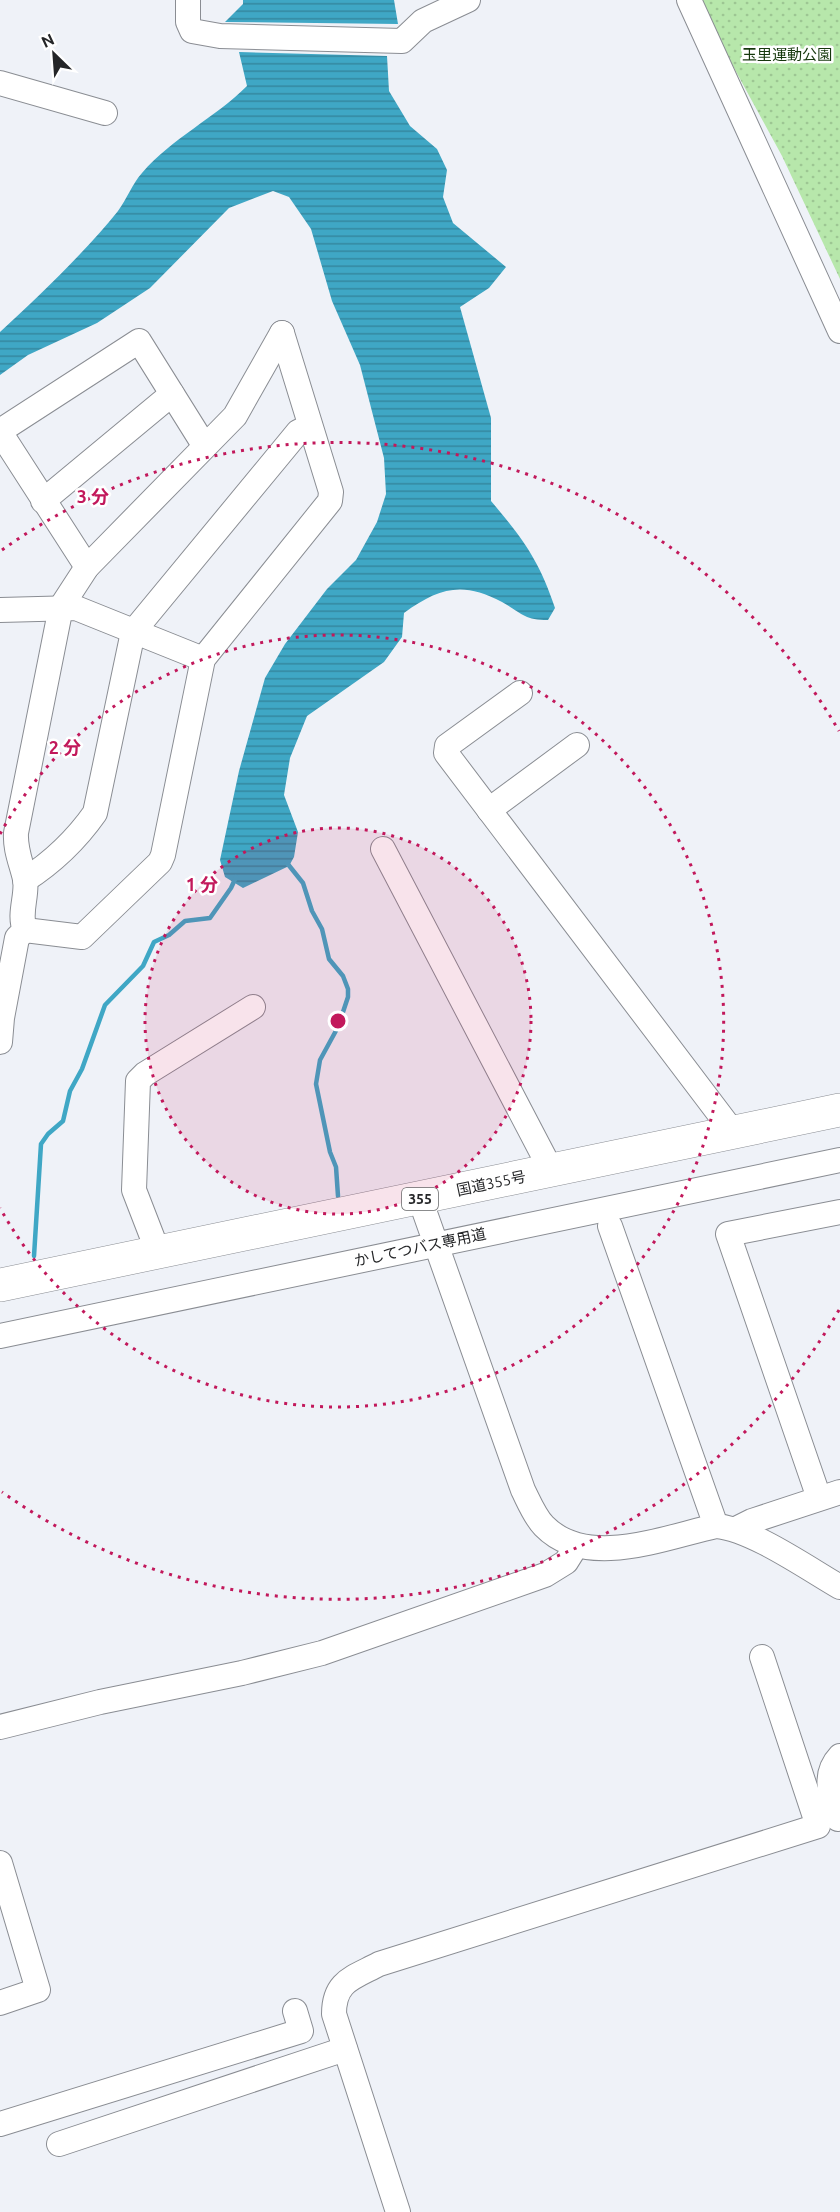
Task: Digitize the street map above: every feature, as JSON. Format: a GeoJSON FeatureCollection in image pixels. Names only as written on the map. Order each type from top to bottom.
{"type":"FeatureCollection","features":[{"type":"Feature","properties":{"kind":"highway","name":"国道355号"},"geometry":{"type":"LineString","coordinates":[[0,1285],[840,1110]]}},
{"type":"Feature","properties":{"kind":"street"},"geometry":{"type":"LineString","coordinates":[[188,0],[188,22],[192,31],[220,36],[402,41],[423,21],[468,0]]}},
{"type":"Feature","properties":{"kind":"street"},"geometry":{"type":"LineString","coordinates":[[689,0],[840,331]]}},
{"type":"Feature","properties":{"kind":"street"},"geometry":{"type":"LineString","coordinates":[[0,83],[105,113]]}},
{"type":"Feature","properties":{"kind":"street"},"geometry":{"type":"LineString","coordinates":[[282,333],[331,492],[330,501],[203,659],[162,859],[82,937],[25,930],[22,922],[25,880],[8,846],[61,607],[87,567],[204,445],[235,416],[282,333]]}},
{"type":"Feature","properties":{"kind":"street"},"geometry":{"type":"LineString","coordinates":[[87,567],[42,501],[0,432],[139,341],[204,445]]}},
{"type":"Feature","properties":{"kind":"street"},"geometry":{"type":"LineString","coordinates":[[42,501],[172,394]]}},
{"type":"Feature","properties":{"kind":"street"},"geometry":{"type":"LineString","coordinates":[[25,880],[42,869],[79,836],[95,813],[133,632],[298,432],[310,426]]}},
{"type":"Feature","properties":{"kind":"street"},"geometry":{"type":"LineString","coordinates":[[0,610],[76,608],[203,659]]}},
{"type":"Feature","properties":{"kind":"street"},"geometry":{"type":"LineString","coordinates":[[520,693],[446,749],[448,757],[733,1132]]}},
{"type":"Feature","properties":{"kind":"street"},"geometry":{"type":"LineString","coordinates":[[489,810],[577,746]]}},
{"type":"Feature","properties":{"kind":"street"},"geometry":{"type":"LineString","coordinates":[[383,849],[551,1170]]}},
{"type":"Feature","properties":{"kind":"street"},"geometry":{"type":"LineString","coordinates":[[0,1042],[2,1018],[17,938],[25,930]]}},
{"type":"Feature","properties":{"kind":"street"},"geometry":{"type":"LineString","coordinates":[[158,1252],[134,1190],[138,1081],[145,1074],[253,1007]]}},
{"type":"Feature","properties":{"kind":"street","name":"かしてつバス専用道"},"geometry":{"type":"LineString","coordinates":[[0,1336],[840,1160]]}},
{"type":"Feature","properties":{"kind":"street"},"geometry":{"type":"LineString","coordinates":[[420,1198],[524,1490],[544,1526],[576,1546],[608,1550],[752,1521],[830,1495],[728,1234],[840,1212]]}},
{"type":"Feature","properties":{"kind":"street"},"geometry":{"type":"LineString","coordinates":[[610,1226],[726,1527],[840,1587]]}},
{"type":"Feature","properties":{"kind":"street"},"geometry":{"type":"LineString","coordinates":[[0,1727],[100,1702],[242,1673],[322,1653],[545,1575],[566,1562],[576,1546]]}},
{"type":"Feature","properties":{"kind":"street"},"geometry":{"type":"LineString","coordinates":[[762,1657],[832,1821]]}},
{"type":"Feature","properties":{"kind":"street"},"geometry":{"type":"LineString","coordinates":[[832,1821],[828,1775],[833,1763],[840,1755]]}},
{"type":"Feature","properties":{"kind":"street"},"geometry":{"type":"LineString","coordinates":[[398,2212],[334,2014],[334,1996],[343,1983],[379,1964],[832,1821]]}},
{"type":"Feature","properties":{"kind":"street"},"geometry":{"type":"LineString","coordinates":[[0,1863],[38,1990],[0,2003]]}},
{"type":"Feature","properties":{"kind":"street"},"geometry":{"type":"LineString","coordinates":[[0,2124],[301,2031],[295,2012]]}},
{"type":"Feature","properties":{"kind":"street"},"geometry":{"type":"LineString","coordinates":[[59,2144],[345,2049]]}},
{"type":"Feature","properties":{"kind":"green space","name":"玉里運動公園"},"geometry":{"type":"Polygon","coordinates":[[[697,0],[840,0],[840,279],[782,156],[697,0]]]}},
{"type":"Feature","properties":{"kind":"water"},"geometry":{"type":"Polygon","coordinates":[[[243,0],[394,0],[398,24],[225,22],[243,4],[243,0]]]}},
{"type":"Feature","properties":{"kind":"water"},"geometry":{"type":"Polygon","coordinates":[[[239,52],[387,56],[389,91],[410,126],[437,149],[447,170],[443,197],[453,223],[506,267],[489,288],[460,307],[491,418],[491,501],[529,551],[543,576],[555,608],[548,620],[533,619],[488,595],[475,591],[451,590],[428,598],[404,613],[402,637],[384,662],[307,716],[290,758],[284,795],[298,832],[294,857],[289,866],[243,888],[225,877],[220,860],[239,771],[265,678],[285,644],[327,589],[356,560],[377,522],[386,494],[384,458],[360,365],[332,301],[311,229],[289,197],[273,191],[229,208],[150,288],[97,323],[28,355],[0,375],[0,332],[91,242],[118,211],[138,177],[154,161],[247,86],[239,52]]]}},
{"type":"Feature","properties":{"kind":"waterway"},"geometry":{"type":"LineString","coordinates":[[287,863],[303,883],[312,911],[322,929],[329,959],[343,976],[348,989],[348,997],[338,1027],[320,1060],[316,1084],[330,1152],[336,1167],[338,1196]]}},
{"type":"Feature","properties":{"kind":"waterway"},"geometry":{"type":"LineString","coordinates":[[34,1256],[41,1144],[48,1134],[63,1121],[70,1091],[82,1069],[105,1005],[143,966],[154,942],[169,935],[185,921],[210,918],[236,877]]}}]}
